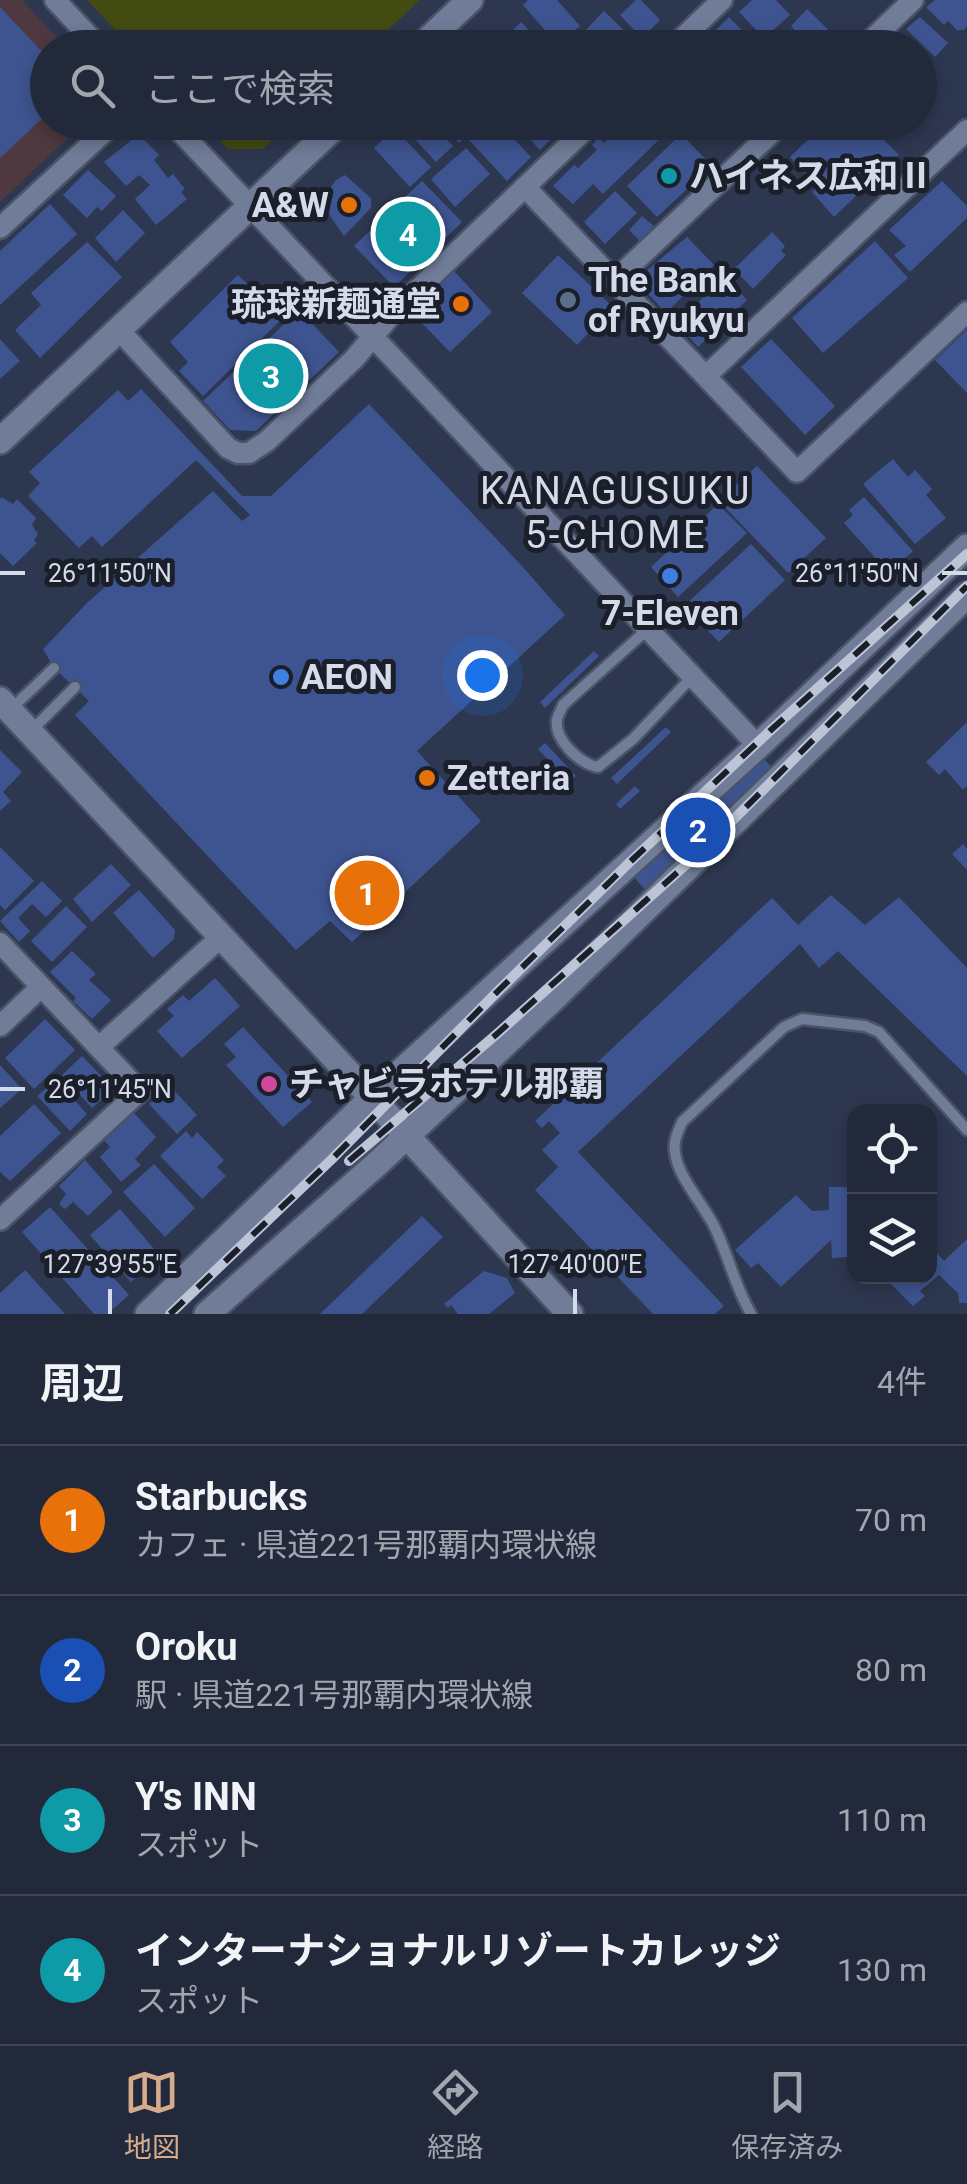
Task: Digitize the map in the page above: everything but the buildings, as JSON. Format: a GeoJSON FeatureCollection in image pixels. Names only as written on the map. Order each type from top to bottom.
{"type":"FeatureCollection","features":[{"type":"Feature","properties":{"kind":"main road"},"geometry":{"type":"LineString","coordinates":[[438,30],[470,0]]}},
{"type":"Feature","properties":{"kind":"main road"},"geometry":{"type":"LineString","coordinates":[[0,441],[321,140]]}},
{"type":"Feature","properties":{"kind":"main road"},"geometry":{"type":"LineString","coordinates":[[148,1314],[372,1098],[758,746],[967,548]]}},
{"type":"Feature","properties":{"kind":"main road"},"geometry":{"type":"LineString","coordinates":[[207,1314],[555,997],[967,595]]}},
{"type":"Feature","properties":{"kind":"main road"},"geometry":{"type":"LineString","coordinates":[[5,705],[570,1314]]}},
{"type":"Feature","properties":{"kind":"street"},"geometry":{"type":"LineString","coordinates":[[55,0],[83,30]]}},
{"type":"Feature","properties":{"kind":"street"},"geometry":{"type":"LineString","coordinates":[[691,30],[722,0]]}},
{"type":"Feature","properties":{"kind":"street"},"geometry":{"type":"LineString","coordinates":[[882,30],[914,0]]}},
{"type":"Feature","properties":{"kind":"street"},"geometry":{"type":"LineString","coordinates":[[706,376],[967,130]]}},
{"type":"Feature","properties":{"kind":"street"},"geometry":{"type":"LineString","coordinates":[[3,219],[94,140]]}},
{"type":"Feature","properties":{"kind":"street"},"geometry":{"type":"LineString","coordinates":[[188,140],[758,746]]}},
{"type":"Feature","properties":{"kind":"street"},"geometry":{"type":"LineString","coordinates":[[118,330],[218,439],[238,453],[249,452],[267,442],[354,358],[391,315],[574,140]]}},
{"type":"Feature","properties":{"kind":"street"},"geometry":{"type":"LineString","coordinates":[[615,280],[764,140]]}},
{"type":"Feature","properties":{"kind":"street"},"geometry":{"type":"LineString","coordinates":[[525,187],[797,472],[967,312]]}},
{"type":"Feature","properties":{"kind":"street"},"geometry":{"type":"LineString","coordinates":[[100,1047],[221,937]]}},
{"type":"Feature","properties":{"kind":"street"},"geometry":{"type":"LineString","coordinates":[[0,943],[140,1090],[0,1220]]}},
{"type":"Feature","properties":{"kind":"street"},"geometry":{"type":"LineString","coordinates":[[0,1026],[41,987]]}},
{"type":"Feature","properties":{"kind":"lane"},"geometry":{"type":"LineString","coordinates":[[649,629],[564,705],[556,719],[564,742],[582,761],[598,767],[633,739],[692,676]]}},
{"type":"Feature","properties":{"kind":"lane"},"geometry":{"type":"LineString","coordinates":[[5,705],[54,668]]}},
{"type":"Feature","properties":{"kind":"lane"},"geometry":{"type":"LineString","coordinates":[[30,732],[74,687]]}},
{"type":"Feature","properties":{"kind":"lane"},"geometry":{"type":"LineString","coordinates":[[751,1314],[737,1289],[717,1232],[678,1165],[675,1138],[682,1122],[784,1027],[802,1018],[865,1026],[879,1032],[967,1130]]}},
{"type":"Feature","properties":{"kind":"shaded area"},"geometry":{"type":"Polygon","coordinates":[[[0,0],[22,0],[50,30],[30,30],[30,140],[66,140],[0,202],[0,0]]]}},
{"type":"Feature","properties":{"kind":"green space"},"geometry":{"type":"Polygon","coordinates":[[[87,0],[420,0],[388,30],[115,30],[87,0]]]}},
{"type":"Feature","properties":{"kind":"green space"},"geometry":{"type":"Polygon","coordinates":[[[219,140],[273,140],[263,149],[228,149],[219,140]]]}},
{"type":"Feature","properties":{"kind":"railway"},"geometry":{"type":"LineString","coordinates":[[170,1314],[331,1160],[631,861],[967,554]]}},
{"type":"Feature","properties":{"kind":"railway"},"geometry":{"type":"LineString","coordinates":[[349,1161],[709,844],[967,586]]}},
{"type":"Feature","properties":{"kind":"place","name":"ハイネス広和Ⅱ"},"geometry":{"type":"Point","coordinates":[669,176]}},
{"type":"Feature","properties":{"kind":"place","name":"A&W"},"geometry":{"type":"Point","coordinates":[349,205]}},
{"type":"Feature","properties":{"kind":"place","name":"インターナショナルリゾートカレッジ"},"geometry":{"type":"Point","coordinates":[408,234]}},
{"type":"Feature","properties":{"kind":"place","name":"The Bank of Ryukyu"},"geometry":{"type":"Point","coordinates":[568,300]}},
{"type":"Feature","properties":{"kind":"place","name":"琉球新麺通堂"},"geometry":{"type":"Point","coordinates":[461,304]}},
{"type":"Feature","properties":{"kind":"place","name":"Y's INN"},"geometry":{"type":"Point","coordinates":[271,376]}},
{"type":"Feature","properties":{"kind":"place","name":"7-Eleven"},"geometry":{"type":"Point","coordinates":[670,576]}},
{"type":"Feature","properties":{"kind":"place","name":"AEON"},"geometry":{"type":"Point","coordinates":[281,677]}},
{"type":"Feature","properties":{"kind":"place","name":"Zetteria"},"geometry":{"type":"Point","coordinates":[427,778]}},
{"type":"Feature","properties":{"kind":"place","name":"Oroku"},"geometry":{"type":"Point","coordinates":[698,830]}},
{"type":"Feature","properties":{"kind":"place","name":"Starbucks"},"geometry":{"type":"Point","coordinates":[367,893]}},
{"type":"Feature","properties":{"kind":"place","name":"チャビラホテル那覇"},"geometry":{"type":"Point","coordinates":[269,1084]}},
{"type":"Feature","properties":{"kind":"district","name":"KANAGUSUKU 5-CHOME"},"geometry":{"type":"Point","coordinates":[616,513]}}]}
